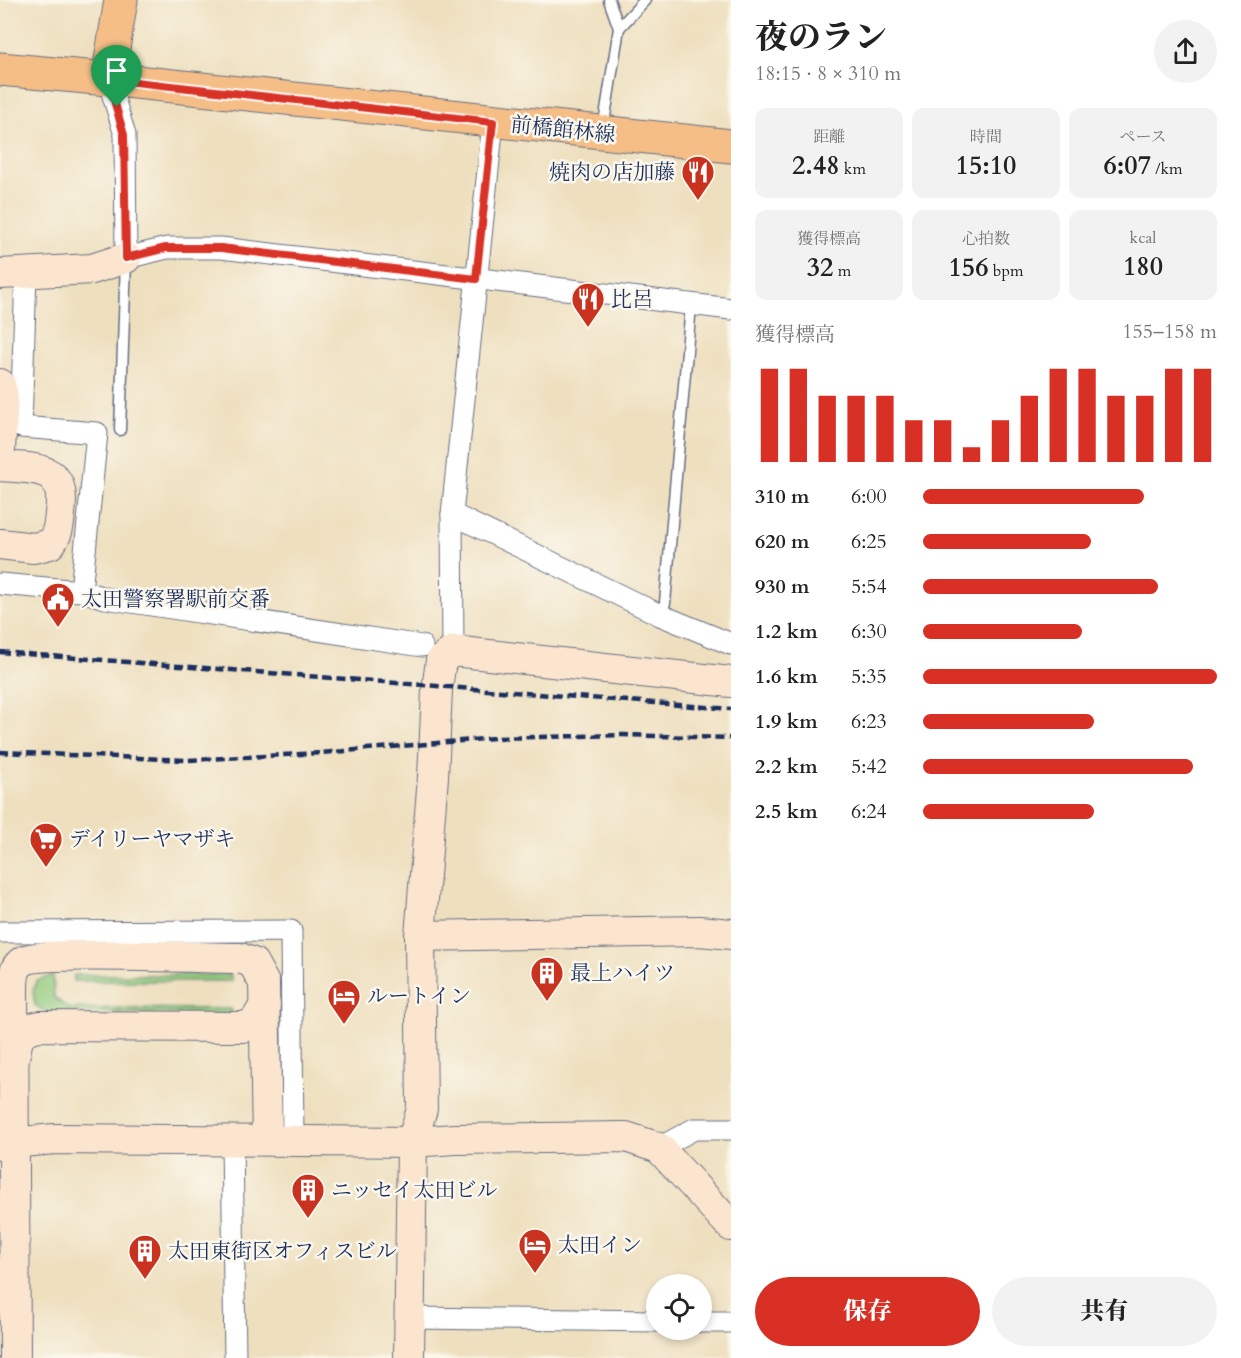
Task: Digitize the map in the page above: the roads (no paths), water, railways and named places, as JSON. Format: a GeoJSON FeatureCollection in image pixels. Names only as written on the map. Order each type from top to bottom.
{"type":"FeatureCollection","features":[{"type":"Feature","properties":{"kind":"main road"},"geometry":{"type":"LineString","coordinates":[[108,79],[121,0]]}},
{"type":"Feature","properties":{"kind":"main road","name":"前橋館林線"},"geometry":{"type":"LineString","coordinates":[[0,69],[731,146]]}},
{"type":"Feature","properties":{"kind":"street"},"geometry":{"type":"LineString","coordinates":[[108,79],[124,135],[126,258]]}},
{"type":"Feature","properties":{"kind":"street"},"geometry":{"type":"LineString","coordinates":[[453,651],[452,514],[493,122]]}},
{"type":"Feature","properties":{"kind":"street"},"geometry":{"type":"LineString","coordinates":[[81,591],[97,433],[21,427],[13,273],[92,269],[166,248],[221,248],[731,309]]}},
{"type":"Feature","properties":{"kind":"street"},"geometry":{"type":"LineString","coordinates":[[0,384],[3,397],[0,450]]}},
{"type":"Feature","properties":{"kind":"street"},"geometry":{"type":"LineString","coordinates":[[0,466],[40,469],[49,472],[58,481],[62,501],[58,529],[50,544],[34,548],[0,544]]}},
{"type":"Feature","properties":{"kind":"street"},"geometry":{"type":"LineString","coordinates":[[452,514],[660,615],[731,644]]}},
{"type":"Feature","properties":{"kind":"street"},"geometry":{"type":"LineString","coordinates":[[0,584],[81,591],[105,598],[422,646]]}},
{"type":"Feature","properties":{"kind":"street"},"geometry":{"type":"LineString","coordinates":[[409,1358],[412,1142],[422,1109],[420,936],[441,660],[453,651],[731,682]]}},
{"type":"Feature","properties":{"kind":"street"},"geometry":{"type":"LineString","coordinates":[[0,932],[291,931],[280,1139]]}},
{"type":"Feature","properties":{"kind":"street"},"geometry":{"type":"LineString","coordinates":[[420,936],[699,931],[731,933]]}},
{"type":"Feature","properties":{"kind":"street"},"geometry":{"type":"LineString","coordinates":[[11,968],[240,958],[253,963],[263,976],[280,1139]]}},
{"type":"Feature","properties":{"kind":"street"},"geometry":{"type":"LineString","coordinates":[[11,968],[40,1026]]}},
{"type":"Feature","properties":{"kind":"street"},"geometry":{"type":"LineString","coordinates":[[11,968],[13,1060],[8,1144],[15,1358]]}},
{"type":"Feature","properties":{"kind":"street"},"geometry":{"type":"LineString","coordinates":[[13,1060],[19,1034],[24,1029],[40,1026],[243,1027],[254,1023],[265,1005]]}},
{"type":"Feature","properties":{"kind":"street"},"geometry":{"type":"LineString","coordinates":[[659,1148],[693,1129],[731,1129]]}},
{"type":"Feature","properties":{"kind":"street"},"geometry":{"type":"LineString","coordinates":[[8,1144],[55,1139],[280,1139],[412,1142],[455,1138],[626,1137],[659,1148],[731,1226]]}},
{"type":"Feature","properties":{"kind":"street"},"geometry":{"type":"LineString","coordinates":[[232,1139],[235,1358]]}},
{"type":"Feature","properties":{"kind":"street"},"geometry":{"type":"LineString","coordinates":[[408,1318],[646,1321]]}},
{"type":"Feature","properties":{"kind":"street"},"geometry":{"type":"LineString","coordinates":[[712,1322],[731,1322]]}},
{"type":"Feature","properties":{"kind":"lane"},"geometry":{"type":"LineString","coordinates":[[602,134],[619,28],[609,0]]}},
{"type":"Feature","properties":{"kind":"lane"},"geometry":{"type":"LineString","coordinates":[[619,28],[645,0]]}},
{"type":"Feature","properties":{"kind":"lane"},"geometry":{"type":"LineString","coordinates":[[120,430],[126,258]]}},
{"type":"Feature","properties":{"kind":"lane"},"geometry":{"type":"LineString","coordinates":[[660,615],[665,603],[691,304]]}},
{"type":"Feature","properties":{"kind":"railway"},"geometry":{"type":"LineString","coordinates":[[0,652],[731,709]]}},
{"type":"Feature","properties":{"kind":"railway"},"geometry":{"type":"LineString","coordinates":[[0,752],[187,760],[322,753],[495,738],[624,735],[731,738]]}},
{"type":"Feature","properties":{"kind":"place","name":"焼肉の店加藤"},"geometry":{"type":"Point","coordinates":[698,201]}},
{"type":"Feature","properties":{"kind":"place","name":"比呂"},"geometry":{"type":"Point","coordinates":[588,328]}},
{"type":"Feature","properties":{"kind":"place","name":"太田警察署駅前交番"},"geometry":{"type":"Point","coordinates":[58,628]}},
{"type":"Feature","properties":{"kind":"place","name":"デイリーヤマザキ"},"geometry":{"type":"Point","coordinates":[46,868]}},
{"type":"Feature","properties":{"kind":"place","name":"最上ハイツ"},"geometry":{"type":"Point","coordinates":[547,1002]}},
{"type":"Feature","properties":{"kind":"place","name":"ルートイン"},"geometry":{"type":"Point","coordinates":[344,1025]}},
{"type":"Feature","properties":{"kind":"place","name":"ニッセイ太田ビル"},"geometry":{"type":"Point","coordinates":[308,1219]}},
{"type":"Feature","properties":{"kind":"place","name":"太田イン"},"geometry":{"type":"Point","coordinates":[535,1274]}},
{"type":"Feature","properties":{"kind":"place","name":"太田東街区オフィスビル"},"geometry":{"type":"Point","coordinates":[145,1280]}}]}
